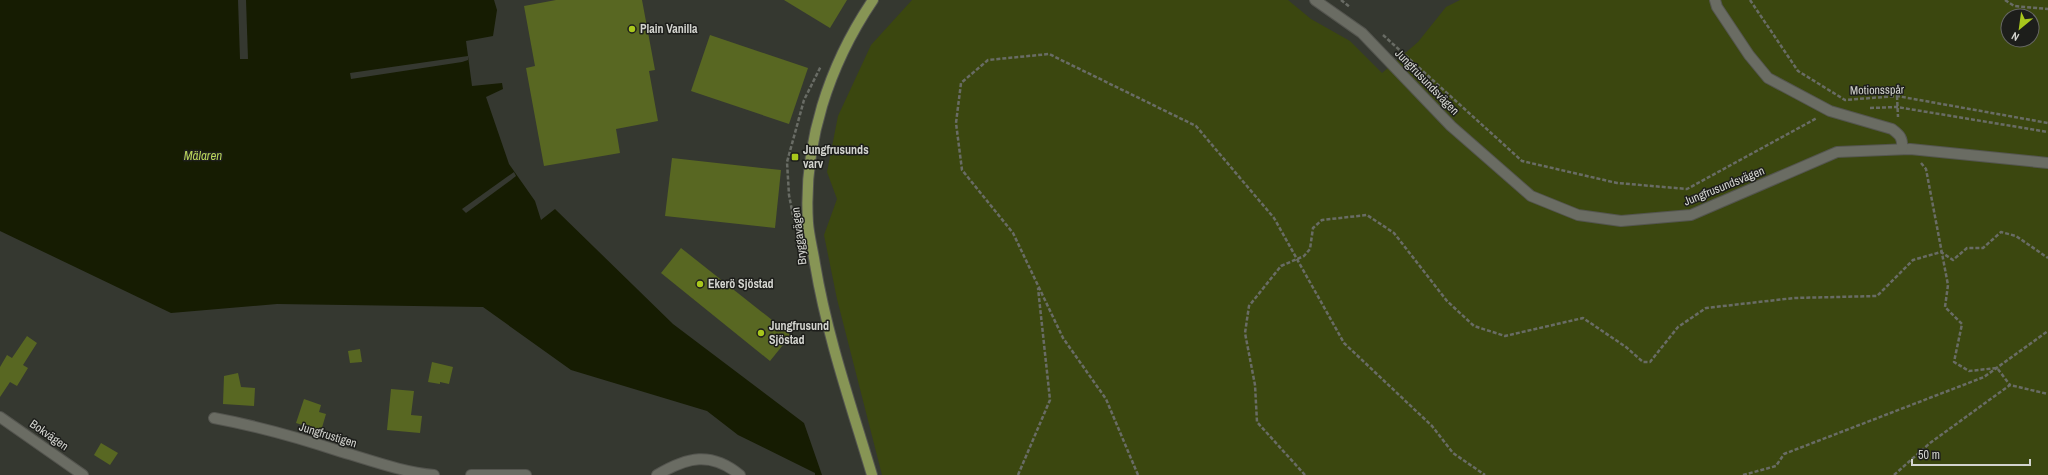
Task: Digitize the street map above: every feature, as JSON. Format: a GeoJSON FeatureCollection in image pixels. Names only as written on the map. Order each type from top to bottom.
{"type":"FeatureCollection","features":[{"type":"Feature","properties":{"kind":"main road","name":"Bryggavägen"},"geometry":{"type":"LineString","coordinates":[[872,475],[822,306],[808,224],[807,190],[817,120],[831,77],[855,27],[874,0]]}},
{"type":"Feature","properties":{"kind":"street","name":"Jungfrusundsvägen"},"geometry":{"type":"LineString","coordinates":[[1315,0],[1362,33],[1451,126],[1532,196],[1578,214],[1621,221],[1691,215],[1837,152],[1906,149],[2048,163]]}},
{"type":"Feature","properties":{"kind":"street"},"geometry":{"type":"LineString","coordinates":[[1715,0],[1717,7],[1749,55],[1768,78],[1830,111],[1892,129],[1900,135],[1906,149]]}},
{"type":"Feature","properties":{"kind":"street","name":"Bokvägen"},"geometry":{"type":"LineString","coordinates":[[0,418],[83,475]]}},
{"type":"Feature","properties":{"kind":"street","name":"Jungfrustigen"},"geometry":{"type":"LineString","coordinates":[[214,418],[245,424],[322,445],[379,465],[434,475]]}},
{"type":"Feature","properties":{"kind":"street"},"geometry":{"type":"LineString","coordinates":[[657,475],[675,464],[703,458],[718,462],[733,469],[740,475]]}},
{"type":"Feature","properties":{"kind":"street"},"geometry":{"type":"LineString","coordinates":[[471,475],[526,475]]}},
{"type":"Feature","properties":{"kind":"path"},"geometry":{"type":"LineString","coordinates":[[1341,0],[1353,10]]}},
{"type":"Feature","properties":{"kind":"path","name":"Motionsspår"},"geometry":{"type":"LineString","coordinates":[[1750,0],[1798,71],[1845,100],[1897,96],[2048,123]]}},
{"type":"Feature","properties":{"kind":"path"},"geometry":{"type":"LineString","coordinates":[[2005,0],[2014,6],[2048,9]]}},
{"type":"Feature","properties":{"kind":"path"},"geometry":{"type":"LineString","coordinates":[[1382,34],[1522,161],[1617,183],[1687,189],[1830,111]]}},
{"type":"Feature","properties":{"kind":"path"},"geometry":{"type":"LineString","coordinates":[[1138,475],[1106,399],[1063,338],[1013,233],[962,170],[956,123],[961,83],[988,60],[1049,54],[1196,126],[1274,218],[1344,343],[1432,426],[1454,453],[1485,475]]}},
{"type":"Feature","properties":{"kind":"path"},"geometry":{"type":"LineString","coordinates":[[1897,96],[1898,120]]}},
{"type":"Feature","properties":{"kind":"path"},"geometry":{"type":"LineString","coordinates":[[1867,109],[1897,107],[2048,132]]}},
{"type":"Feature","properties":{"kind":"path"},"geometry":{"type":"LineString","coordinates":[[1906,149],[1926,169],[1948,285],[1945,307],[1962,324],[1954,362],[1969,371],[1997,368]]}},
{"type":"Feature","properties":{"kind":"path"},"geometry":{"type":"LineString","coordinates":[[1305,475],[1257,422],[1255,385],[1246,333],[1249,306],[1281,266],[1304,256],[1310,249],[1313,228],[1322,220],[1367,215],[1394,233],[1446,301],[1474,326],[1505,336],[1583,318],[1626,347],[1643,362],[1650,362],[1678,327],[1706,308],[1794,298],[1877,296],[1913,260],[1941,252]]}},
{"type":"Feature","properties":{"kind":"path"},"geometry":{"type":"LineString","coordinates":[[1941,252],[1952,260],[1967,248],[1983,248],[2001,232],[2016,236],[2048,258]]}},
{"type":"Feature","properties":{"kind":"path"},"geometry":{"type":"LineString","coordinates":[[1018,475],[1050,400],[1038,286]]}},
{"type":"Feature","properties":{"kind":"path"},"geometry":{"type":"LineString","coordinates":[[1743,475],[1776,466],[1784,454],[1984,378],[2048,331]]}},
{"type":"Feature","properties":{"kind":"path"},"geometry":{"type":"LineString","coordinates":[[1997,368],[2010,385],[2048,394]]}},
{"type":"Feature","properties":{"kind":"path"},"geometry":{"type":"LineString","coordinates":[[1894,475],[1930,443],[2010,385]]}},
{"type":"Feature","properties":{"kind":"green space"},"geometry":{"type":"Polygon","coordinates":[[[912,0],[1288,0],[1311,19],[1350,41],[1382,73],[1418,42],[1446,7],[1460,0],[2048,0],[2048,475],[882,475],[837,299],[824,235],[837,199],[827,172],[838,116],[871,45],[912,0]]]}},
{"type":"Feature","properties":{"kind":"water","name":"Mälaren"},"geometry":{"type":"Polygon","coordinates":[[[0,0],[494,0],[497,10],[493,36],[466,41],[472,86],[502,83],[503,89],[486,97],[509,164],[535,201],[541,220],[555,209],[673,324],[804,423],[822,475],[815,475],[815,473],[738,435],[707,411],[571,370],[483,307],[277,304],[171,313],[0,231],[0,0]]]}},
{"type":"Feature","properties":{"kind":"pier"},"geometry":{"type":"Polygon","coordinates":[[[238,0],[246,0],[248,59],[240,59],[238,0]]]}},
{"type":"Feature","properties":{"kind":"pier"},"geometry":{"type":"Polygon","coordinates":[[[468,56],[468,60],[462,62],[351,79],[350,73],[468,56]]]}},
{"type":"Feature","properties":{"kind":"pier"},"geometry":{"type":"Polygon","coordinates":[[[514,172],[516,176],[466,213],[462,209],[514,172]]]}},
{"type":"Feature","properties":{"kind":"building"},"geometry":{"type":"Polygon","coordinates":[[[556,0],[642,0],[655,70],[649,71],[658,121],[616,129],[620,153],[544,166],[526,68],[535,66],[524,6],[556,0]]]}},
{"type":"Feature","properties":{"kind":"building"},"geometry":{"type":"Polygon","coordinates":[[[784,0],[847,0],[830,28],[784,0]]]}},
{"type":"Feature","properties":{"kind":"building"},"geometry":{"type":"Polygon","coordinates":[[[710,35],[808,68],[789,124],[691,91],[710,35]]]}},
{"type":"Feature","properties":{"kind":"building"},"geometry":{"type":"Polygon","coordinates":[[[672,158],[781,170],[775,228],[665,216],[672,158]]]}},
{"type":"Feature","properties":{"kind":"building"},"geometry":{"type":"Polygon","coordinates":[[[681,248],[791,335],[770,361],[661,273],[681,248]]]}},
{"type":"Feature","properties":{"kind":"building"},"geometry":{"type":"Polygon","coordinates":[[[27,336],[37,343],[23,365],[28,368],[17,386],[10,382],[0,397],[0,367],[7,355],[12,358],[27,336]]]}},
{"type":"Feature","properties":{"kind":"building"},"geometry":{"type":"Polygon","coordinates":[[[360,349],[362,362],[350,363],[348,351],[360,349]]]}},
{"type":"Feature","properties":{"kind":"building"},"geometry":{"type":"Polygon","coordinates":[[[432,362],[453,367],[449,384],[428,382],[432,362]]]}},
{"type":"Feature","properties":{"kind":"building"},"geometry":{"type":"Polygon","coordinates":[[[238,373],[241,387],[255,388],[254,406],[223,404],[224,376],[238,373]]]}},
{"type":"Feature","properties":{"kind":"building"},"geometry":{"type":"Polygon","coordinates":[[[391,389],[414,391],[411,415],[422,416],[420,433],[387,430],[391,389]]]}},
{"type":"Feature","properties":{"kind":"building"},"geometry":{"type":"Polygon","coordinates":[[[304,399],[321,405],[319,412],[326,414],[321,431],[296,423],[304,399]]]}},
{"type":"Feature","properties":{"kind":"building"},"geometry":{"type":"Polygon","coordinates":[[[101,443],[118,453],[110,465],[94,455],[101,443]]]}},
{"type":"Feature","properties":{"kind":"place","name":"Plain Vanilla"},"geometry":{"type":"Point","coordinates":[632,29]}},
{"type":"Feature","properties":{"kind":"place","name":"Jungfrusunds varv"},"geometry":{"type":"Point","coordinates":[795,157]}},
{"type":"Feature","properties":{"kind":"place","name":"Ekerö Sjöstad"},"geometry":{"type":"Point","coordinates":[700,284]}},
{"type":"Feature","properties":{"kind":"place","name":"Jungfrusund Sjöstad"},"geometry":{"type":"Point","coordinates":[761,333]}}]}
